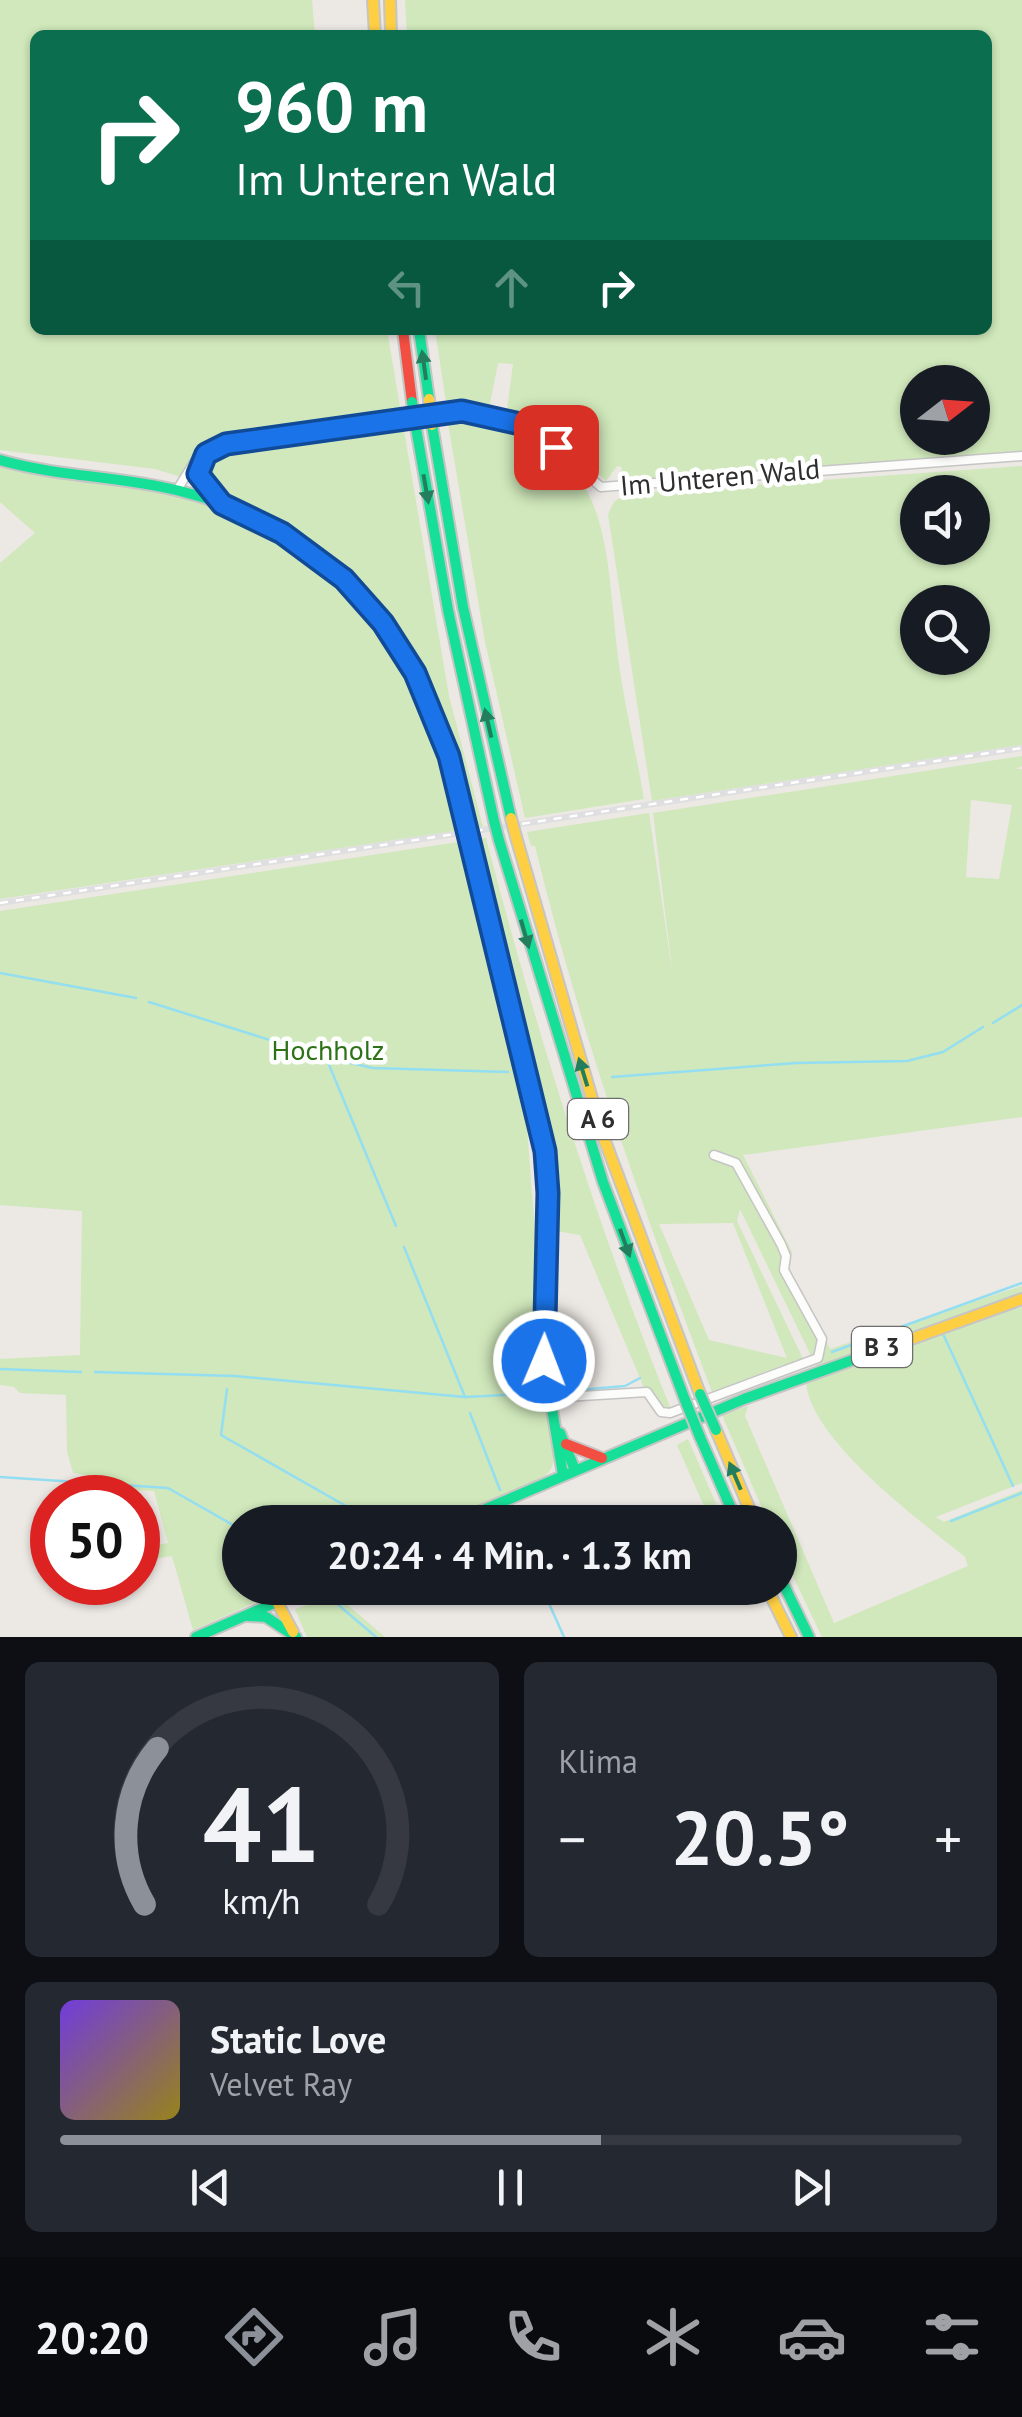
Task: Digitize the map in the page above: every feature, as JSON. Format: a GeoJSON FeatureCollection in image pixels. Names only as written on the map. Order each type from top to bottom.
{"type":"FeatureCollection","features":[{"type":"Feature","properties":{"kind":"main road"},"geometry":{"type":"LineString","coordinates":[[374,0],[375,30]]}},
{"type":"Feature","properties":{"kind":"main road"},"geometry":{"type":"LineString","coordinates":[[390,0],[391,30]]}},
{"type":"Feature","properties":{"kind":"main road","name":"A 6"},"geometry":{"type":"LineString","coordinates":[[404,335],[448,610],[499,840],[603,1182],[685,1400],[730,1505]]}},
{"type":"Feature","properties":{"kind":"main road","name":"A 6"},"geometry":{"type":"LineString","coordinates":[[420,335],[463,607],[516,838],[602,1133],[700,1394],[748,1505]]}},
{"type":"Feature","properties":{"kind":"main road"},"geometry":{"type":"LineString","coordinates":[[0,460],[44,471],[182,492],[222,504],[313,554],[344,579],[383,623],[428,700],[472,845],[545,1151],[548,1207],[544,1361],[563,1475]]}},
{"type":"Feature","properties":{"kind":"main road","name":"B 3"},"geometry":{"type":"LineString","coordinates":[[494,1505],[849,1358],[1022,1299]]}},
{"type":"Feature","properties":{"kind":"main road"},"geometry":{"type":"LineString","coordinates":[[552,1414],[575,1470]]}},
{"type":"Feature","properties":{"kind":"main road"},"geometry":{"type":"LineString","coordinates":[[564,1443],[602,1458]]}},
{"type":"Feature","properties":{"kind":"main road"},"geometry":{"type":"LineString","coordinates":[[196,1637],[270,1605]]}},
{"type":"Feature","properties":{"kind":"main road"},"geometry":{"type":"LineString","coordinates":[[279,1605],[296,1637]]}},
{"type":"Feature","properties":{"kind":"main road"},"geometry":{"type":"LineString","coordinates":[[775,1605],[791,1637]]}},
{"type":"Feature","properties":{"kind":"main road"},"geometry":{"type":"LineString","coordinates":[[793,1605],[809,1637]]}},
{"type":"Feature","properties":{"kind":"main road"},"geometry":{"type":"LineString","coordinates":[[246,1615],[266,1617],[296,1637]]}},
{"type":"Feature","properties":{"kind":"street","name":"Im Unteren Wald"},"geometry":{"type":"LineString","coordinates":[[206,454],[226,444],[462,411],[497,416],[542,436],[601,487],[1022,456]]}},
{"type":"Feature","properties":{"kind":"street"},"geometry":{"type":"LineString","coordinates":[[182,492],[206,454]]}},
{"type":"Feature","properties":{"kind":"street"},"geometry":{"type":"LineString","coordinates":[[182,492],[195,461],[206,454]]}},
{"type":"Feature","properties":{"kind":"street"},"geometry":{"type":"LineString","coordinates":[[199,464],[202,483],[222,504]]}},
{"type":"Feature","properties":{"kind":"street"},"geometry":{"type":"LineString","coordinates":[[548,1398],[647,1392],[662,1412],[676,1412],[765,1376],[806,1365],[822,1353],[820,1334],[784,1270],[786,1256],[781,1244],[736,1163],[714,1155]]}},
{"type":"Feature","properties":{"kind":"green space"},"geometry":{"type":"Polygon","coordinates":[[[0,0],[312,0],[315,30],[30,30],[30,335],[388,335],[449,696],[483,827],[473,828],[442,726],[367,597],[315,550],[214,490],[215,486],[198,482],[199,489],[193,488],[195,481],[188,479],[184,485],[184,478],[155,469],[0,450],[0,0]]]}},
{"type":"Feature","properties":{"kind":"green space"},"geometry":{"type":"Polygon","coordinates":[[[405,0],[1022,0],[1022,451],[990,453],[990,365],[900,365],[900,455],[968,455],[620,481],[622,467],[617,466],[606,481],[541,425],[507,410],[513,364],[498,363],[490,404],[446,402],[436,335],[992,335],[992,30],[407,30],[405,0]]]}},
{"type":"Feature","properties":{"kind":"green space"},"geometry":{"type":"Polygon","coordinates":[[[463,418],[512,431],[549,449],[574,472],[592,500],[609,571],[621,675],[644,799],[525,818],[485,642],[448,423],[463,418]]]}},
{"type":"Feature","properties":{"kind":"green space"},"geometry":{"type":"Polygon","coordinates":[[[1022,466],[1022,745],[652,801],[608,514],[614,502],[625,494],[1022,466]]]}},
{"type":"Feature","properties":{"kind":"green space"},"geometry":{"type":"Polygon","coordinates":[[[0,467],[179,496],[258,526],[328,572],[385,632],[408,668],[437,736],[462,830],[0,899],[0,563],[35,533],[0,502],[0,467]]]}},
{"type":"Feature","properties":{"kind":"green space"},"geometry":{"type":"Polygon","coordinates":[[[1022,756],[1022,766],[1016,769],[1022,769],[1022,1117],[743,1155],[792,1252],[789,1268],[830,1349],[1022,1286],[1022,1293],[816,1366],[740,1209],[737,1221],[805,1363],[783,1365],[712,1392],[615,1122],[572,985],[535,846],[531,846],[527,832],[649,813],[673,978],[653,813],[1022,756]],[[971,800],[966,877],[999,879],[1012,805],[971,800]],[[733,1223],[659,1224],[709,1340],[787,1358],[733,1223]]]}},
{"type":"Feature","properties":{"kind":"green space"},"geometry":{"type":"Polygon","coordinates":[[[486,838],[571,1130],[674,1417],[659,1417],[647,1395],[580,1235],[556,1231],[553,1154],[476,839],[486,838]]]}},
{"type":"Feature","properties":{"kind":"green space","name":"Hochholz"},"geometry":{"type":"Polygon","coordinates":[[[465,841],[525,1104],[536,1243],[532,1396],[545,1402],[555,1454],[542,1478],[478,1505],[222,1505],[222,1605],[250,1605],[193,1630],[172,1556],[160,1558],[160,1544],[168,1543],[160,1513],[160,1475],[73,1473],[67,1451],[66,1395],[20,1393],[14,1387],[0,1385],[0,1359],[80,1355],[82,1211],[0,1205],[0,911],[465,841]]]}},
{"type":"Feature","properties":{"kind":"green space"},"geometry":{"type":"Polygon","coordinates":[[[1022,1307],[1022,1483],[936,1517],[944,1522],[1022,1490],[1022,1637],[822,1637],[797,1585],[797,1537],[834,1623],[968,1566],[965,1557],[869,1477],[845,1452],[811,1403],[806,1380],[1022,1307]]]}},
{"type":"Feature","properties":{"kind":"green space"},"geometry":{"type":"Polygon","coordinates":[[[748,1406],[745,1416],[783,1505],[761,1505],[722,1415],[748,1406]]]}},
{"type":"Feature","properties":{"kind":"green space"},"geometry":{"type":"Polygon","coordinates":[[[688,1439],[717,1505],[703,1505],[677,1445],[688,1439]]]}},
{"type":"Feature","properties":{"kind":"green space"},"geometry":{"type":"Polygon","coordinates":[[[308,1605],[348,1605],[385,1637],[307,1637],[295,1609],[308,1605]]]}},
{"type":"Feature","properties":{"kind":"waterway"},"geometry":{"type":"LineString","coordinates":[[0,973],[136,998]]}},
{"type":"Feature","properties":{"kind":"waterway"},"geometry":{"type":"LineString","coordinates":[[149,1002],[327,1058],[373,1068],[508,1072]]}},
{"type":"Feature","properties":{"kind":"waterway"},"geometry":{"type":"LineString","coordinates":[[993,1023],[1022,1005]]}},
{"type":"Feature","properties":{"kind":"waterway"},"geometry":{"type":"LineString","coordinates":[[612,1077],[796,1063],[907,1061],[943,1052],[983,1027]]}},
{"type":"Feature","properties":{"kind":"waterway"},"geometry":{"type":"LineString","coordinates":[[327,1060],[396,1226]]}},
{"type":"Feature","properties":{"kind":"waterway"},"geometry":{"type":"LineString","coordinates":[[404,1247],[465,1397]]}},
{"type":"Feature","properties":{"kind":"waterway"},"geometry":{"type":"LineString","coordinates":[[832,1352],[1022,1283]]}},
{"type":"Feature","properties":{"kind":"waterway"},"geometry":{"type":"LineString","coordinates":[[944,1336],[1013,1486]]}},
{"type":"Feature","properties":{"kind":"waterway"},"geometry":{"type":"LineString","coordinates":[[0,1369],[81,1372]]}},
{"type":"Feature","properties":{"kind":"waterway"},"geometry":{"type":"LineString","coordinates":[[95,1372],[235,1376],[465,1397],[526,1394]]}},
{"type":"Feature","properties":{"kind":"waterway"},"geometry":{"type":"LineString","coordinates":[[555,1392],[625,1386],[640,1378]]}},
{"type":"Feature","properties":{"kind":"waterway"},"geometry":{"type":"LineString","coordinates":[[227,1389],[221,1435],[344,1505]]}},
{"type":"Feature","properties":{"kind":"waterway"},"geometry":{"type":"LineString","coordinates":[[470,1413],[500,1490]]}},
{"type":"Feature","properties":{"kind":"waterway"},"geometry":{"type":"LineString","coordinates":[[0,1477],[168,1488],[222,1519]]}},
{"type":"Feature","properties":{"kind":"waterway"},"geometry":{"type":"LineString","coordinates":[[951,1521],[1022,1493]]}},
{"type":"Feature","properties":{"kind":"waterway"},"geometry":{"type":"LineString","coordinates":[[339,1605],[376,1637]]}},
{"type":"Feature","properties":{"kind":"waterway"},"geometry":{"type":"LineString","coordinates":[[550,1605],[564,1637]]}},
{"type":"Feature","properties":{"kind":"railway"},"geometry":{"type":"LineString","coordinates":[[0,903],[1022,748]]}},
{"type":"Feature","properties":{"kind":"traffic: fast"},"geometry":{"type":"LineString","coordinates":[[420,335],[429,399]]}},
{"type":"Feature","properties":{"kind":"traffic: fast"},"geometry":{"type":"LineString","coordinates":[[412,402],[416,428]]}},
{"type":"Feature","properties":{"kind":"traffic: fast"},"geometry":{"type":"LineString","coordinates":[[432,425],[463,607],[511,818]]}},
{"type":"Feature","properties":{"kind":"traffic: fast"},"geometry":{"type":"LineString","coordinates":[[416,428],[448,610],[494,821]]}},
{"type":"Feature","properties":{"kind":"traffic: fast"},"geometry":{"type":"LineString","coordinates":[[0,460],[158,486],[241,511],[293,538],[337,572],[374,612],[404,658],[429,709],[466,824]]}},
{"type":"Feature","properties":{"kind":"traffic: fast"},"geometry":{"type":"LineString","coordinates":[[494,821],[499,840]]}},
{"type":"Feature","properties":{"kind":"traffic: fast"},"geometry":{"type":"LineString","coordinates":[[499,840],[603,1182],[685,1400]]}},
{"type":"Feature","properties":{"kind":"traffic: fast"},"geometry":{"type":"LineString","coordinates":[[548,1220],[544,1361],[563,1475]]}},
{"type":"Feature","properties":{"kind":"traffic: fast"},"geometry":{"type":"LineString","coordinates":[[495,1505],[744,1399],[875,1352]]}},
{"type":"Feature","properties":{"kind":"traffic: fast"},"geometry":{"type":"LineString","coordinates":[[700,1394],[716,1430]]}},
{"type":"Feature","properties":{"kind":"traffic: fast"},"geometry":{"type":"LineString","coordinates":[[685,1400],[700,1437]]}},
{"type":"Feature","properties":{"kind":"traffic: fast"},"geometry":{"type":"LineString","coordinates":[[560,1433],[575,1470]]}},
{"type":"Feature","properties":{"kind":"traffic: fast"},"geometry":{"type":"LineString","coordinates":[[700,1437],[730,1505]]}},
{"type":"Feature","properties":{"kind":"traffic: fast"},"geometry":{"type":"LineString","coordinates":[[196,1637],[270,1605]]}},
{"type":"Feature","properties":{"kind":"traffic: fast"},"geometry":{"type":"LineString","coordinates":[[794,1605],[809,1637]]}},
{"type":"Feature","properties":{"kind":"traffic: fast"},"geometry":{"type":"LineString","coordinates":[[248,1616],[266,1617],[296,1637]]}},
{"type":"Feature","properties":{"kind":"traffic: slow"},"geometry":{"type":"LineString","coordinates":[[373,0],[375,30]]}},
{"type":"Feature","properties":{"kind":"traffic: slow"},"geometry":{"type":"LineString","coordinates":[[390,0],[391,30]]}},
{"type":"Feature","properties":{"kind":"traffic: slow"},"geometry":{"type":"LineString","coordinates":[[429,399],[432,425]]}},
{"type":"Feature","properties":{"kind":"traffic: slow"},"geometry":{"type":"LineString","coordinates":[[511,818],[516,837]]}},
{"type":"Feature","properties":{"kind":"traffic: slow"},"geometry":{"type":"LineString","coordinates":[[466,824],[472,845]]}},
{"type":"Feature","properties":{"kind":"traffic: slow"},"geometry":{"type":"LineString","coordinates":[[516,837],[602,1133],[700,1394]]}},
{"type":"Feature","properties":{"kind":"traffic: slow"},"geometry":{"type":"LineString","coordinates":[[472,845],[545,1151],[548,1220]]}},
{"type":"Feature","properties":{"kind":"traffic: slow"},"geometry":{"type":"LineString","coordinates":[[875,1352],[1022,1299]]}},
{"type":"Feature","properties":{"kind":"traffic: slow"},"geometry":{"type":"LineString","coordinates":[[716,1430],[748,1505]]}},
{"type":"Feature","properties":{"kind":"traffic: slow"},"geometry":{"type":"LineString","coordinates":[[279,1605],[293,1632]]}},
{"type":"Feature","properties":{"kind":"traffic: slow"},"geometry":{"type":"LineString","coordinates":[[775,1605],[791,1637]]}},
{"type":"Feature","properties":{"kind":"traffic: jam"},"geometry":{"type":"LineString","coordinates":[[404,335],[412,402]]}},
{"type":"Feature","properties":{"kind":"traffic: jam"},"geometry":{"type":"LineString","coordinates":[[566,1444],[602,1458]]}},
{"type":"Feature","properties":{"kind":"route"},"geometry":{"type":"LineString","coordinates":[[544,1361],[548,1238],[545,1151],[472,845],[439,727],[400,647],[344,579],[282,533],[222,504],[206,490],[198,474],[206,454],[226,444],[450,412],[497,416],[520,424],[556,447]]}}]}
